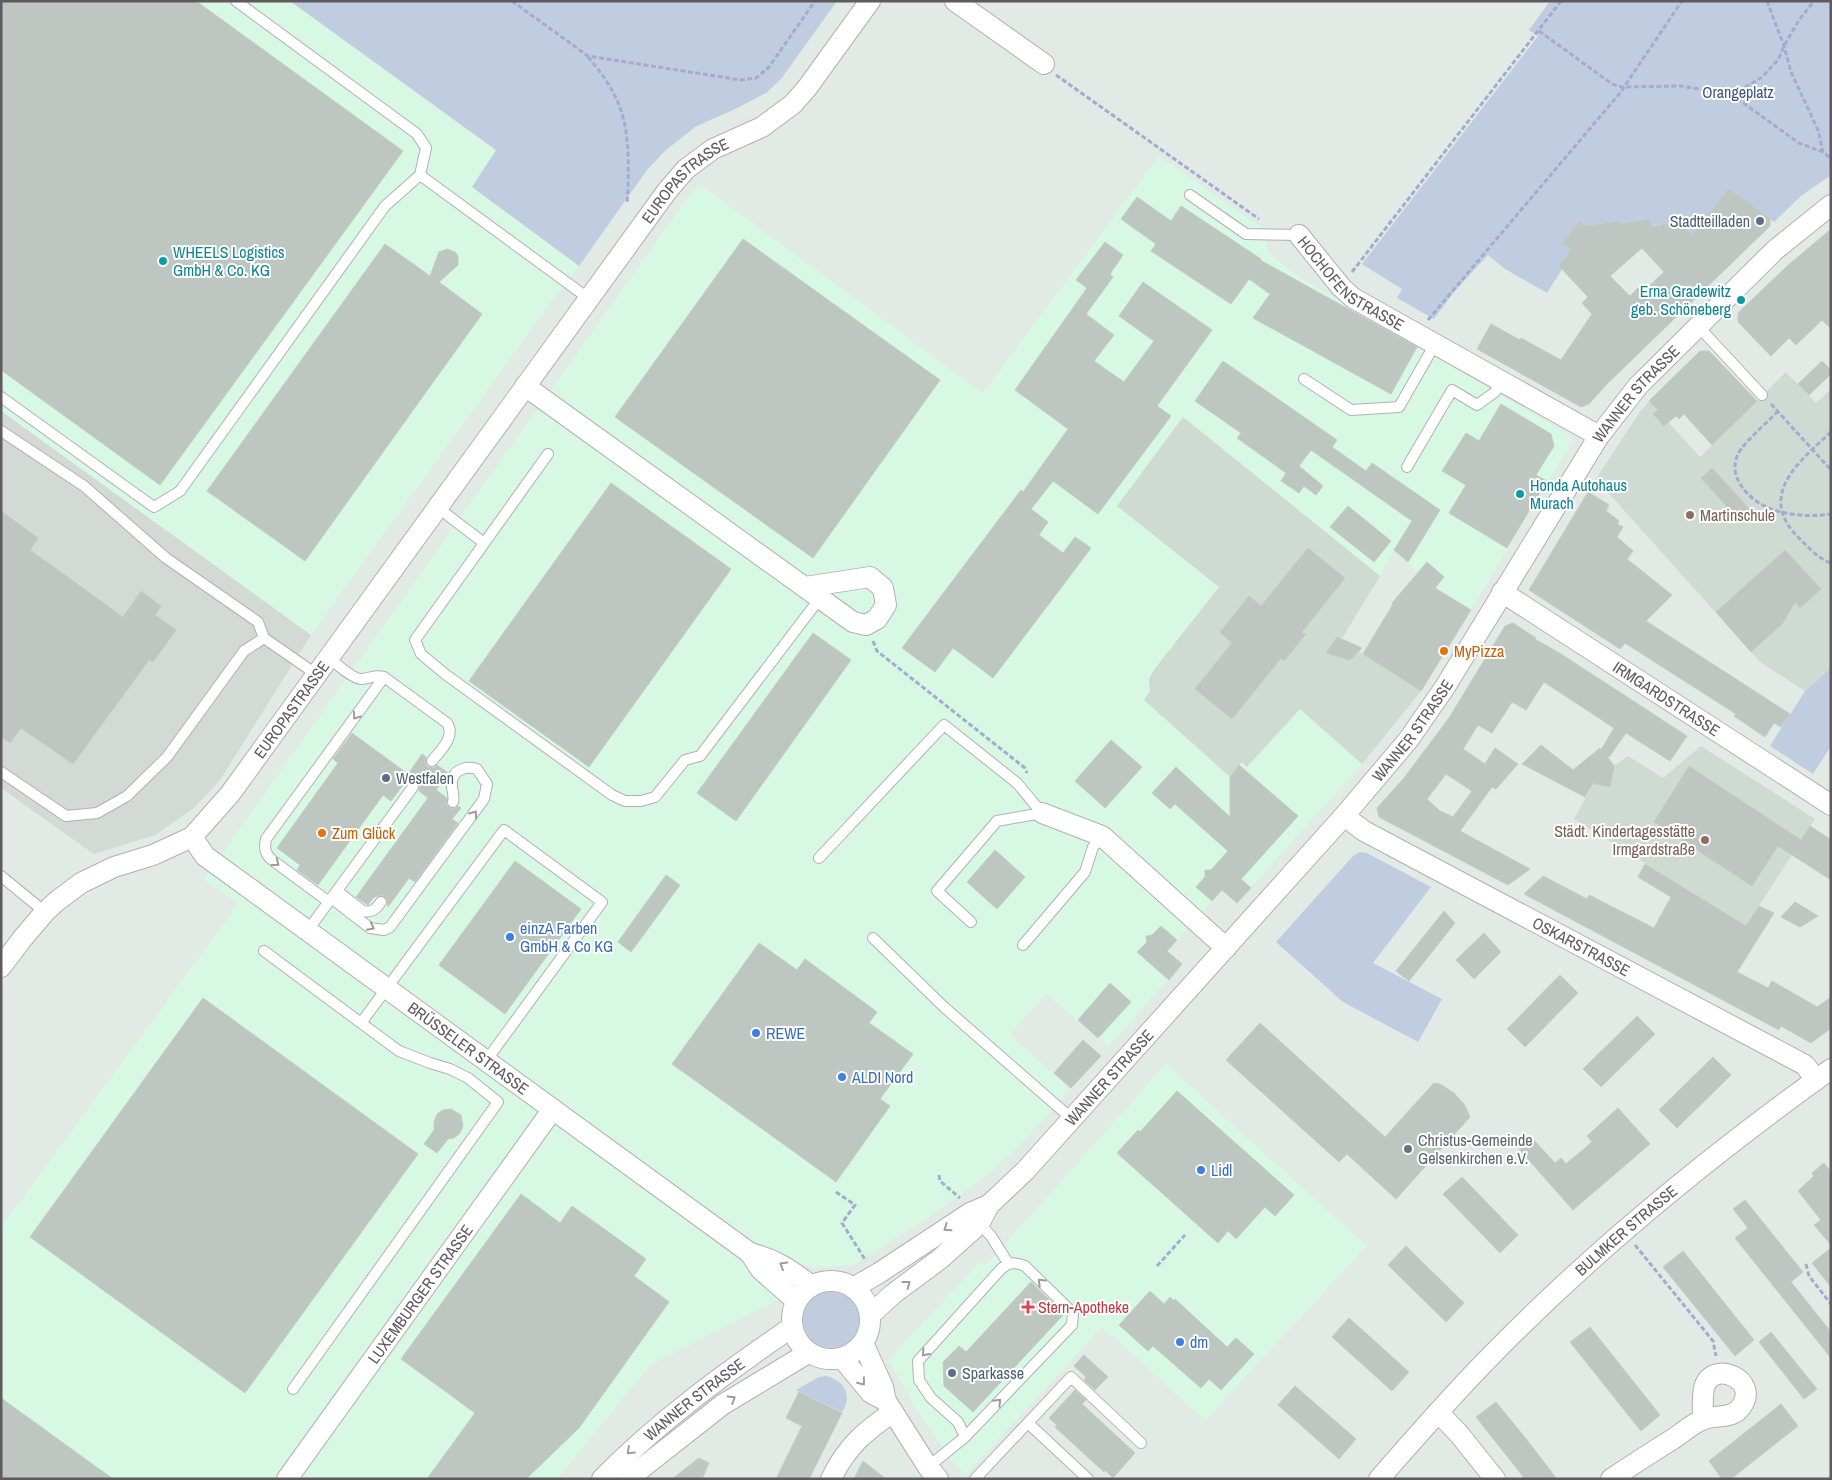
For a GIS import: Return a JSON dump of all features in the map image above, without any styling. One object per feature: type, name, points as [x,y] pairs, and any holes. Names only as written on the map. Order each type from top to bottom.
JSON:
[{"type":"street","name":"EUROPASTRASSE","points":[[1,967],[45,912],[81,883],[114,867],[153,854],[192,837],[230,794],[524,386],[667,192],[686,169],[713,149],[762,127],[793,104],[807,88],[870,1]]},
{"type":"street","points":[[955,1],[1044,64]]},
{"type":"street","name":"WANNER STRASSE","points":[[870,1316],[893,1294],[940,1259],[974,1218],[1025,1171],[1344,816],[1420,725],[1599,436],[1638,386],[1775,250],[1831,205]]},
{"type":"street","name":"HOCHOFENSTRASSE","points":[[1299,235],[1341,287],[1353,298],[1599,436]]},
{"type":"street","points":[[524,386],[812,593]]},
{"type":"street","name":"IRMGARDSTRASSE","points":[[1502,592],[1831,806]]},
{"type":"street","points":[[1042,813],[1102,836],[1226,948]]},
{"type":"street","name":"OSKARSTRASSE","points":[[1344,816],[1364,831],[1823,1074]]},
{"type":"street","name":"BRÜSSELER STRASSE","points":[[192,837],[206,856],[750,1253],[771,1258],[788,1267],[805,1292]]},
{"type":"street","name":"BULMKER STRASSE","points":[[1379,1479],[1482,1364],[1525,1321],[1624,1230],[1717,1153],[1823,1074]]},
{"type":"street","name":"LUXEMBURGER STRASSE","points":[[287,1479],[553,1109]]},
{"type":"street","name":"WANNER STRASSE","points":[[853,1288],[974,1218]]},
{"type":"street","points":[[822,1282],[844,1283],[853,1288],[861,1295],[867,1305],[870,1316],[870,1325],[863,1343],[857,1350],[842,1358],[830,1360],[808,1353],[798,1341],[792,1327],[793,1308],[805,1292],[822,1282]]},
{"type":"street","name":"WANNER STRASSE","points":[[602,1479],[632,1449],[708,1386],[792,1327]]},
{"type":"street","points":[[863,1343],[883,1387],[889,1406],[933,1473]]},
{"type":"street","name":"WANNER STRASSE","points":[[628,1479],[722,1405],[808,1353]]},
{"type":"street","points":[[842,1358],[871,1393],[889,1406]]},
{"type":"street","points":[[1611,1479],[1702,1419],[1736,1412],[1745,1400],[1745,1388],[1738,1379],[1727,1373],[1720,1374],[1708,1381],[1704,1388],[1702,1419]]},
{"type":"street","points":[[831,1479],[852,1444],[870,1428],[889,1406]]},
{"type":"street","points":[[1438,1412],[1459,1434],[1495,1479]]},
{"type":"lane","points":[[1,396],[154,507],[180,492],[385,206],[420,175],[426,148],[416,134],[236,1]]},
{"type":"lane","points":[[420,175],[588,298]]},
{"type":"lane","points":[[1190,195],[1246,234],[1299,235]]},
{"type":"lane","points":[[1698,326],[1762,395]]},
{"type":"lane","points":[[1304,379],[1351,410],[1399,407],[1435,344]]},
{"type":"lane","points":[[1407,467],[1452,390],[1477,405],[1495,392],[1501,382]]},
{"type":"lane","points":[[1,432],[84,486],[166,558],[258,622],[264,638],[316,674]]},
{"type":"lane","points":[[548,454],[415,640],[421,654],[445,674],[612,795],[625,801],[655,797],[685,760],[700,756],[812,593]]},
{"type":"lane","points":[[437,507],[484,543]]},
{"type":"lane","points":[[1,772],[66,816],[97,813],[127,796],[167,757],[244,651],[264,638]]},
{"type":"lane","points":[[328,657],[357,679],[368,678],[374,675],[384,677],[443,720],[450,728],[451,734],[432,761]]},
{"type":"lane","points":[[381,902],[368,912],[332,897],[272,860],[267,856],[265,845],[266,839],[384,677]]},
{"type":"lane","points":[[819,858],[944,725],[1017,783],[1042,813],[997,821],[936,891],[971,922]]},
{"type":"lane","points":[[332,897],[370,928],[384,930],[390,927],[484,799],[487,784],[477,768],[466,767],[454,776],[452,782],[453,802]]},
{"type":"lane","points":[[308,930],[413,787]]},
{"type":"lane","points":[[361,1023],[504,830],[602,902],[486,1061]]},
{"type":"lane","points":[[1023,945],[1085,872],[1094,847],[1102,836]]},
{"type":"lane","points":[[1,876],[45,912]]},
{"type":"lane","points":[[872,938],[944,1007],[1072,1120]]},
{"type":"lane","points":[[264,951],[400,1051],[450,1069],[468,1078],[498,1102],[293,1389]]},
{"type":"lane","points":[[974,1218],[991,1236],[1008,1263]]},
{"type":"lane","points":[[933,1473],[1072,1325],[1073,1312],[1024,1266],[1016,1263],[1008,1263],[1001,1269],[918,1361],[919,1380],[931,1398],[958,1422],[965,1437]]},
{"type":"lane","points":[[975,1479],[1071,1377],[1141,1443]]},
{"type":"lane","points":[[1028,1423],[1088,1479]]},
{"type":"path","points":[[512,1],[588,56],[605,78],[617,99],[628,155],[627,204]]},
{"type":"path","points":[[588,56],[741,80],[756,78],[769,67],[815,1]]},
{"type":"path","points":[[1341,287],[1561,1]]},
{"type":"path","points":[[1416,334],[1620,93],[1622,87],[1682,1]]},
{"type":"path","points":[[1767,1],[1794,79],[1818,130],[1823,152]]},
{"type":"path","points":[[1732,95],[1761,78],[1778,60],[1784,46],[1814,1]]},
{"type":"path","points":[[1539,31],[1612,84],[1622,87],[1681,86],[1732,95],[1799,143],[1823,152],[1831,159]]},
{"type":"path","points":[[1044,64],[1049,70],[1256,218],[1265,222]]},
{"type":"path","points":[[1762,395],[1831,470]]},
{"type":"path","points":[[1778,411],[1738,454],[1735,473],[1745,491],[1768,507],[1780,512],[1811,516],[1831,514]]},
{"type":"path","points":[[1831,432],[1788,477],[1781,494],[1780,512],[1786,524],[1796,536],[1826,561],[1831,562]]},
{"type":"path","points":[[939,1175],[940,1181],[959,1197],[974,1218]]},
{"type":"path","points":[[836,1192],[855,1206],[842,1223],[864,1259],[879,1273]]},
{"type":"path","points":[[1624,1230],[1713,1341],[1720,1374]]},
{"type":"path","points":[[1157,1266],[1185,1235]]},
{"type":"path","points":[[1806,1264],[1809,1276],[1831,1304]]},
{"type":"shaded area","points":[[1,1],[290,1],[496,151],[472,187],[579,266],[311,635],[1,411]]},
{"type":"shaded area","points":[[1159,156],[1262,228],[1270,255],[1301,278],[1569,435],[1571,443],[1471,610],[1446,595],[1394,551],[1380,576],[1183,417],[1117,506],[1220,587],[1151,675],[1230,777],[1242,762],[1247,766],[1300,709],[1362,764],[1237,903],[1222,890],[1168,950],[1182,964],[1108,1047],[1046,993],[1010,1035],[1070,1089],[1023,1142],[995,1168],[932,1215],[854,1265],[816,1268],[799,1263],[778,1300],[651,1364],[557,1479],[1,1479],[1,1227],[238,904],[204,879],[685,201],[700,184],[983,393]]},
{"type":"shaded area","name":"Martinschule","points":[[1786,372],[1816,403],[1831,389],[1831,668],[1805,691],[1760,662],[1596,479],[1639,413],[1649,401],[1700,457]]},
{"type":"shaded area","points":[[1,411],[311,635],[220,780],[195,807],[155,835],[94,854],[1,788]]},
{"type":"shaded area","points":[[1183,417],[1380,576],[1341,640],[1421,691],[1362,764],[1300,709],[1247,767],[1242,762],[1230,777],[1144,700],[1150,691],[1149,679],[1153,671],[1219,587],[1117,506]]},
{"type":"shaded area","name":"Städt. Kindertagesstätte Irmgardstraße","points":[[1701,746],[1815,819],[1746,926],[1574,819],[1597,777],[1628,756],[1663,778]]},
{"type":"shaded area","points":[[1166,1064],[1367,1246],[1205,1420],[1102,1327],[965,1476],[914,1406],[889,1360],[979,1262],[986,1265]]},
{"type":"green space","points":[[290,1],[837,1],[781,79],[766,93],[695,127],[665,151],[647,170],[579,266],[472,187],[496,150]]},
{"type":"green space","name":"Orangeplatz","points":[[1550,1],[1831,1],[1831,175],[1801,196],[1774,222],[1729,188],[1692,236],[1678,221],[1580,244],[1572,255],[1569,253],[1565,257],[1568,260],[1547,293],[1505,269],[1488,255],[1454,292],[1434,319],[1397,298],[1402,289],[1362,264],[1538,36],[1529,30]]},
{"type":"green space","points":[[1831,668],[1831,746],[1813,774],[1770,746],[1805,691]]},
{"type":"green space","points":[[1360,852],[1367,853],[1431,887],[1373,963],[1442,999],[1418,1042],[1343,1002],[1276,942],[1353,856]]},
{"type":"green space","points":[[826,1292],[836,1292],[851,1300],[857,1309],[859,1320],[857,1331],[851,1340],[836,1348],[826,1348],[815,1343],[808,1336],[803,1325],[803,1315],[808,1304],[815,1297]]},
{"type":"green space","points":[[826,1376],[838,1381],[845,1390],[847,1400],[842,1412],[796,1390],[819,1377]]},
{"type":"building","name":"WHEELS Logistics GmbH & Co. KG","points":[[1,1],[196,1],[403,151],[160,485],[1,370]]},
{"type":"building","points":[[1729,188],[1770,219],[1770,226],[1606,385],[1589,404],[1581,407],[1477,349],[1491,324],[1561,360],[1592,314],[1582,303],[1588,297],[1559,266],[1571,250],[1562,243],[1580,221],[1585,226],[1620,221],[1620,224],[1650,219],[1651,227],[1678,221],[1692,235]],"holes":[[[1642,248],[1664,272],[1643,292],[1638,288],[1630,296],[1610,276]]]},
{"type":"building","points":[[1137,197],[1171,221],[1181,206],[1260,260],[1417,347],[1391,394],[1253,318],[1270,294],[1249,279],[1231,304],[1151,251],[1156,244],[1121,219]]},
{"type":"building","points":[[1831,229],[1831,329],[1822,320],[1796,345],[1789,338],[1771,356],[1738,322],[1738,313],[1786,267]]},
{"type":"building","points":[[743,239],[940,380],[813,558],[615,417]]},
{"type":"building","points":[[1105,242],[1123,255],[1110,274],[1113,277],[1086,314],[1114,335],[1094,361],[1124,382],[1154,341],[1119,316],[1143,282],[1212,330],[1157,406],[1171,416],[1098,514],[1053,481],[1031,509],[1048,522],[1039,535],[1063,553],[1075,537],[1091,548],[993,678],[953,648],[935,672],[902,648],[1021,490],[1023,492],[1068,429],[1015,390],[1087,288],[1076,280]]},
{"type":"building","points":[[385,244],[430,276],[439,252],[447,249],[455,252],[458,256],[458,265],[439,282],[482,314],[305,561],[207,491]]},
{"type":"building","points":[[1700,351],[1709,351],[1757,401],[1712,445],[1684,414],[1679,419],[1676,416],[1664,426],[1653,414],[1658,410],[1649,401]]},
{"type":"building","points":[[1223,361],[1337,440],[1332,447],[1366,471],[1372,463],[1440,510],[1408,562],[1394,550],[1412,521],[1311,450],[1299,466],[1323,486],[1316,495],[1304,486],[1299,493],[1281,481],[1286,473],[1237,438],[1241,433],[1195,401]]},
{"type":"building","points":[[1822,361],[1831,370],[1831,374],[1809,395],[1798,384]]},
{"type":"building","points":[[1501,404],[1551,434],[1554,446],[1536,475],[1547,481],[1507,548],[1449,513],[1466,485],[1442,471],[1466,433],[1479,441]]},
{"type":"building","points":[[1712,468],[1753,513],[1742,523],[1701,478]]},
{"type":"building","points":[[611,483],[731,569],[589,767],[469,681]]},
{"type":"building","points":[[1588,492],[1609,505],[1606,511],[1619,521],[1617,524],[1623,527],[1617,537],[1633,551],[1627,559],[1672,595],[1646,621],[1790,714],[1781,727],[1774,723],[1765,737],[1734,716],[1736,714],[1625,643],[1620,649],[1529,590]]},
{"type":"building","points":[[1348,506],[1391,541],[1374,562],[1330,527]]},
{"type":"building","points":[[1,511],[38,538],[30,550],[123,617],[141,591],[161,606],[155,615],[176,630],[153,662],[149,660],[73,764],[21,728],[10,743],[1,737]]},
{"type":"building","points":[[1308,548],[1345,578],[1301,633],[1306,634],[1284,661],[1281,658],[1232,719],[1195,689],[1232,643],[1220,632],[1249,596],[1261,606]]},
{"type":"building","points":[[1785,550],[1821,589],[1800,608],[1795,602],[1783,623],[1751,652],[1716,612]]},
{"type":"building","points":[[1427,562],[1444,577],[1435,588],[1471,610],[1421,691],[1363,654],[1392,603]]},
{"type":"building","points":[[1513,623],[1687,736],[1670,761],[1626,733],[1609,757],[1606,755],[1614,766],[1610,787],[1593,783],[1585,797],[1522,764],[1541,745],[1573,770],[1600,748],[1601,750],[1614,728],[1544,682],[1526,710],[1512,702],[1492,733],[1478,725],[1463,749],[1485,764],[1495,748],[1518,764],[1496,789],[1492,787],[1460,831],[1530,869],[1508,885],[1379,817],[1377,808],[1404,778],[1449,718],[1505,626]],"holes":[[[1446,774],[1472,791],[1453,817],[1440,811],[1427,799]]]},
{"type":"building","points":[[813,633],[851,660],[736,821],[697,793]]},
{"type":"building","points":[[1337,637],[1362,648],[1350,660],[1326,653]]},
{"type":"building","points":[[352,733],[408,774],[422,754],[426,757],[425,763],[428,767],[434,768],[437,765],[448,773],[436,790],[447,798],[446,804],[449,807],[455,809],[458,806],[461,808],[452,819],[458,823],[415,882],[409,878],[388,907],[387,899],[382,895],[374,897],[368,905],[356,897],[428,798],[419,791],[417,781],[408,783],[406,781],[391,801],[383,795],[318,885],[297,870],[300,865],[277,848],[338,763],[333,759]]},
{"type":"building","points":[[1111,740],[1142,767],[1105,808],[1075,781]]},
{"type":"building","points":[[1239,765],[1298,816],[1241,879],[1251,888],[1237,903],[1222,890],[1212,901],[1196,887],[1205,877],[1205,870],[1211,870],[1228,851],[1175,804],[1170,809],[1152,793],[1176,767],[1230,817],[1230,777]]},
{"type":"building","points":[[1689,766],[1801,840],[1810,826],[1831,840],[1831,880],[1778,846],[1752,886],[1654,822]]},
{"type":"building","points":[[995,850],[1025,877],[997,909],[967,882]]},
{"type":"building","name":"einzA Farben GmbH & Co KG","points":[[515,861],[581,909],[505,1014],[439,965]]},
{"type":"building","points":[[1645,864],[1746,926],[1759,906],[1774,913],[1737,972],[1768,988],[1772,981],[1817,1007],[1831,997],[1831,1028],[1811,1043],[1781,1026],[1779,1030],[1524,894],[1543,876],[1587,899],[1589,895],[1654,928],[1671,897],[1638,877]]},
{"type":"building","points":[[666,875],[680,885],[631,952],[618,942]]},
{"type":"building","points":[[1795,902],[1818,916],[1800,927],[1781,917]]},
{"type":"building","points":[[1444,911],[1455,923],[1409,981],[1396,971]]},
{"type":"building","points":[[1161,926],[1177,940],[1167,951],[1182,964],[1169,980],[1137,952],[1147,942],[1146,936],[1152,935]]},
{"type":"building","points":[[1484,933],[1501,952],[1474,979],[1456,960]]},
{"type":"building","points":[[759,943],[797,970],[805,959],[877,1012],[869,1023],[913,1054],[880,1099],[890,1106],[836,1182],[672,1064]]},
{"type":"building","points":[[1560,975],[1578,993],[1525,1047],[1507,1029]]},
{"type":"building","points":[[1110,983],[1131,1002],[1098,1038],[1078,1020]]},
{"type":"building","points":[[203,998],[418,1154],[245,1393],[30,1237]]},
{"type":"building","points":[[1637,1016],[1655,1034],[1601,1087],[1583,1069]]},
{"type":"building","points":[[1260,1023],[1385,1137],[1434,1083],[1440,1084],[1454,1093],[1464,1104],[1470,1117],[1396,1199],[1347,1154],[1339,1162],[1226,1060]]},
{"type":"building","points":[[1083,1040],[1101,1056],[1071,1088],[1054,1073]]},
{"type":"building","points":[[1713,1057],[1731,1075],[1677,1128],[1659,1110]]},
{"type":"building","name":"Lidl","points":[[1177,1091],[1294,1195],[1275,1216],[1265,1207],[1236,1239],[1228,1231],[1218,1243],[1117,1153],[1138,1130],[1140,1132]]},
{"type":"building","points":[[1618,1108],[1650,1144],[1573,1210],[1519,1149],[1532,1138],[1555,1163],[1561,1158],[1566,1164],[1592,1142],[1587,1136]]},
{"type":"building","points":[[451,1109],[461,1115],[463,1126],[460,1133],[454,1138],[448,1139],[437,1153],[424,1144],[434,1130],[437,1114],[443,1110]]},
{"type":"building","points":[[1824,1163],[1831,1172],[1831,1245],[1814,1225],[1821,1220],[1798,1191],[1814,1176],[1812,1173]]},
{"type":"building","points":[[1462,1177],[1518,1235],[1500,1253],[1443,1194]]},
{"type":"building","points":[[521,1194],[560,1223],[572,1206],[646,1259],[634,1276],[669,1302],[579,1428],[526,1479],[427,1479],[475,1413],[401,1359]]},
{"type":"building","points":[[1745,1200],[1803,1272],[1791,1282],[1831,1332],[1831,1358],[1735,1238],[1748,1228],[1733,1209]]},
{"type":"building","points":[[1406,1246],[1464,1303],[1446,1322],[1388,1265]]},
{"type":"building","points":[[1831,1248],[1831,1287],[1812,1263]]},
{"type":"building","points":[[1683,1251],[1754,1340],[1735,1356],[1663,1267]]},
{"type":"building","points":[[1031,1282],[1064,1314],[973,1412],[944,1386],[943,1362],[959,1346],[966,1352]]},
{"type":"building","name":"dm","points":[[1150,1291],[1164,1304],[1170,1297],[1174,1301],[1175,1299],[1227,1347],[1236,1338],[1254,1354],[1221,1390],[1209,1379],[1201,1388],[1153,1346],[1148,1351],[1119,1325]]},
{"type":"building","points":[[1349,1318],[1409,1372],[1392,1391],[1332,1337]]},
{"type":"building","points":[[1590,1327],[1660,1415],[1641,1431],[1570,1342]]},
{"type":"building","points":[[1771,1332],[1817,1389],[1804,1399],[1759,1342]]},
{"type":"building","points":[[1084,1355],[1108,1377],[1095,1390],[1084,1380],[1086,1377],[1074,1366]]},
{"type":"building","points":[[1295,1386],[1356,1439],[1339,1459],[1278,1405]]},
{"type":"building","points":[[1075,1390],[1086,1400],[1082,1404],[1135,1453],[1113,1478],[1055,1427],[1057,1425],[1049,1418]]},
{"type":"building","points":[[799,1392],[842,1413],[809,1479],[776,1479],[802,1426],[786,1418]]},
{"type":"building","points":[[1,1398],[113,1479],[1,1479]]},
{"type":"building","points":[[1496,1402],[1557,1479],[1525,1479],[1476,1417]]},
{"type":"building","points":[[1781,1404],[1798,1426],[1731,1479],[1722,1479],[1709,1461]]},
{"type":"building","points":[[699,1458],[709,1463],[702,1479],[672,1479]]},
{"type":"building","points":[[863,1461],[886,1479],[854,1479]]},
{"type":"place","name":"Stadtteilladen","points":[[1760,221]]},
{"type":"place","name":"WHEELS Logistics GmbH & Co. KG","points":[[163,261]]},
{"type":"place","name":"Erna Gradewitz geb. Schöneberg","points":[[1741,300]]},
{"type":"place","name":"Honda Autohaus Murach","points":[[1520,494]]},
{"type":"place","name":"Martinschule","points":[[1690,515]]},
{"type":"place","name":"MyPizza","points":[[1444,651]]},
{"type":"place","name":"Westfalen","points":[[386,778]]},
{"type":"place","name":"Zum Glück","points":[[322,833]]},
{"type":"place","name":"Städt. Kindertagesstätte Irmgardstraße","points":[[1705,840]]},
{"type":"place","name":"einzA Farben GmbH & Co KG","points":[[510,937]]},
{"type":"place","name":"REWE","points":[[756,1033]]},
{"type":"place","name":"ALDI Nord","points":[[842,1077]]},
{"type":"place","name":"Christus-Gemeinde Gelsenkirchen e.V.","points":[[1408,1149]]},
{"type":"place","name":"Lidl","points":[[1201,1170]]},
{"type":"place","name":"Stern-Apotheke","points":[[1028,1307]]},
{"type":"place","name":"dm","points":[[1180,1342]]},
{"type":"place","name":"Sparkasse","points":[[952,1373]]}]
